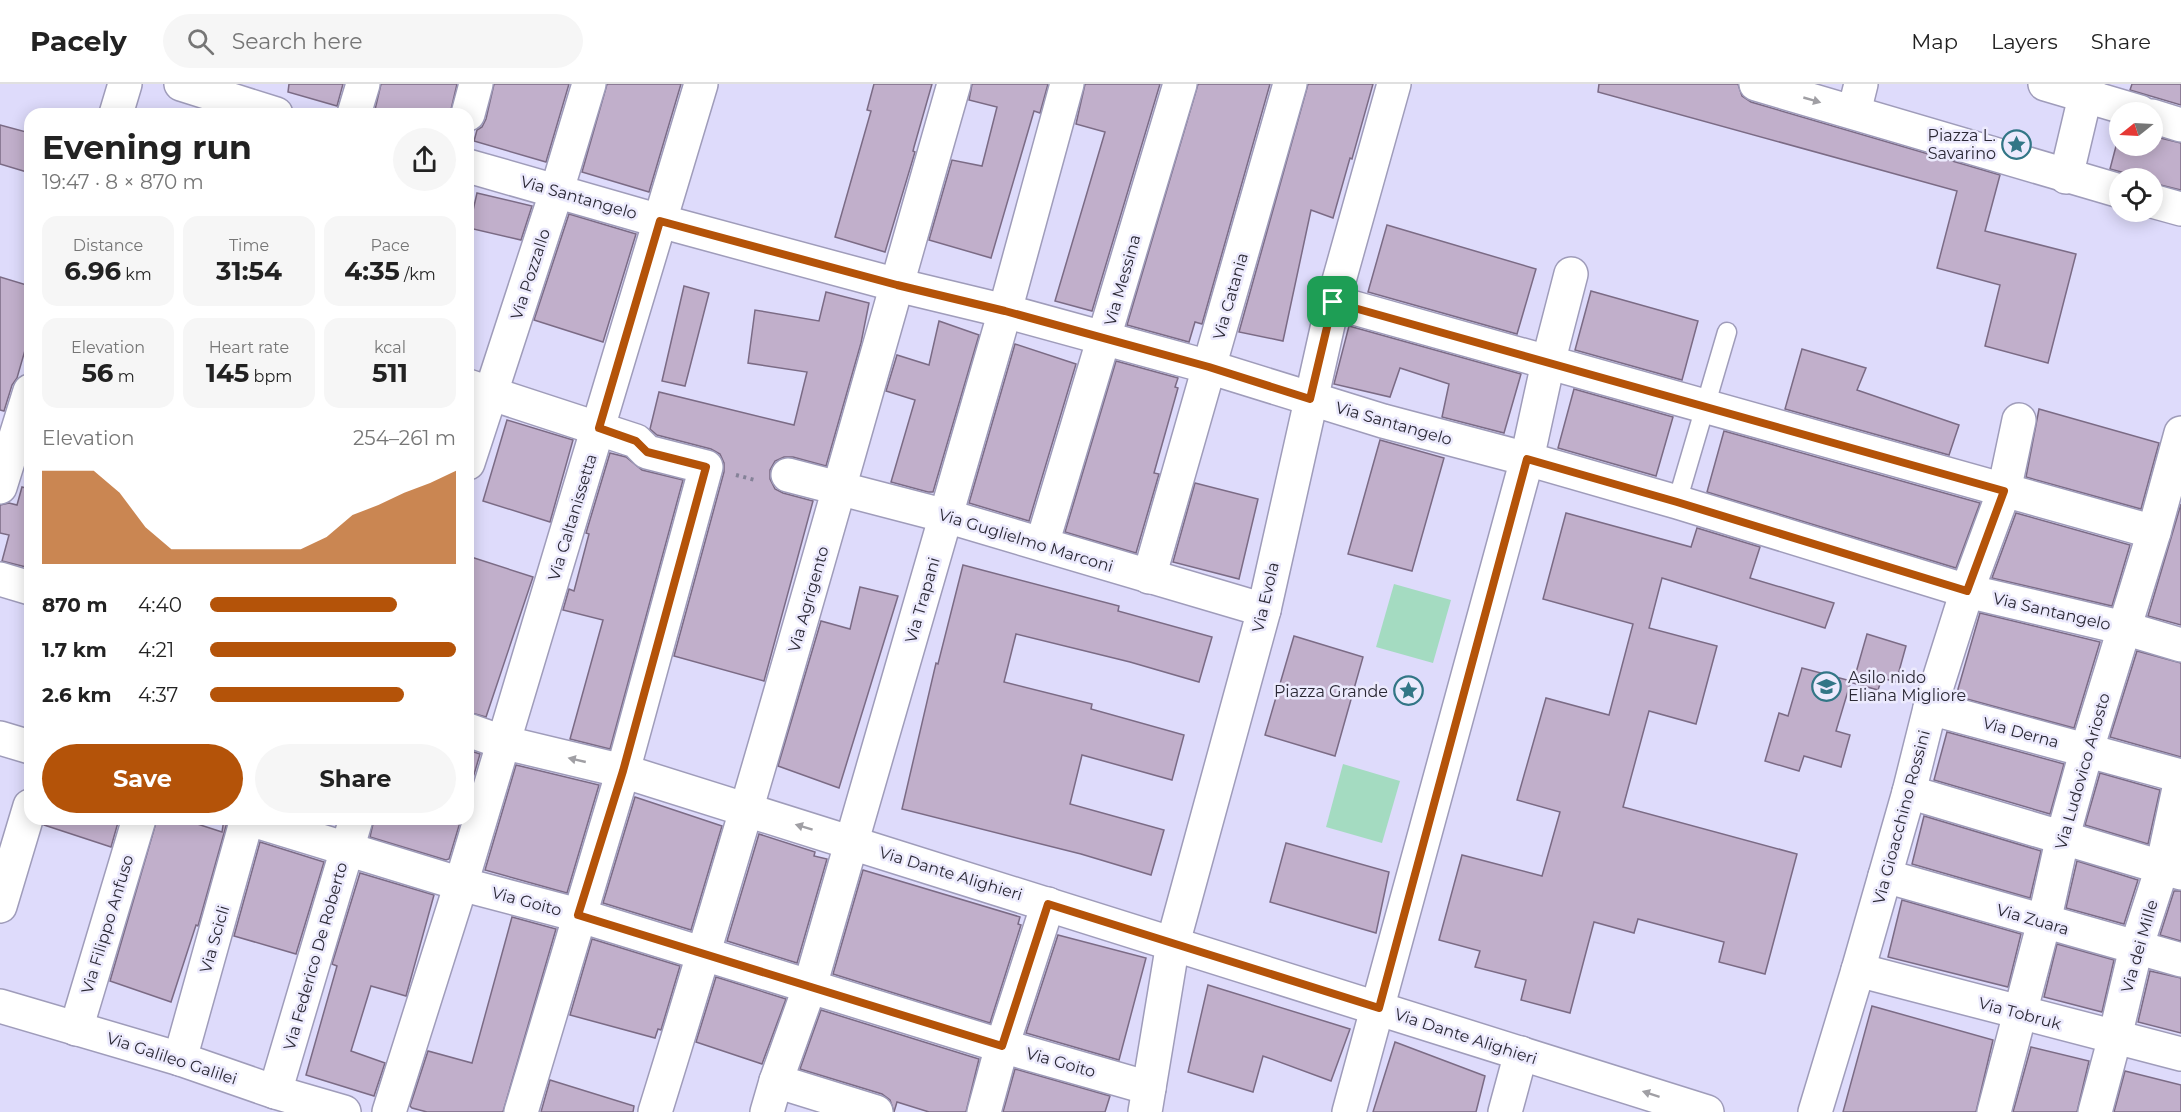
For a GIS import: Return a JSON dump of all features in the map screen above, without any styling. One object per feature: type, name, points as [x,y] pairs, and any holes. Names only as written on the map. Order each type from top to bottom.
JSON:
[{"type":"street","points":[[118,108],[126,84]]},
{"type":"street","points":[[181,84],[260,108]]},
{"type":"street","points":[[356,108],[363,84]]},
{"type":"street","points":[[470,108],[476,84]]},
{"type":"street","name":"Via Pozzallo","points":[[474,423],[479,389],[557,190],[589,84]]},
{"type":"street","name":"Via Caltanissetta","points":[[388,1112],[461,884],[702,84]]},
{"type":"street","name":"Via Agrigento","points":[[655,1112],[704,954],[841,487],[954,84]]},
{"type":"street","name":"Via Trapani","points":[[767,1112],[810,987],[1005,311],[1067,84]]},
{"type":"street","name":"Via Messina","points":[[1042,544],[1180,84]]},
{"type":"street","name":"Via Catania","points":[[1149,577],[1290,84]]},
{"type":"street","name":"Via Evola","points":[[1147,1100],[1173,943],[1264,610],[1333,302],[1394,84]]},
{"type":"street","points":[[1756,84],[1857,98],[2066,177],[2109,188]]},
{"type":"street","points":[[2045,84],[2087,90],[2116,102]]},
{"type":"street","points":[[2066,177],[2087,90]]},
{"type":"street","points":[[2163,119],[2181,125]]},
{"type":"street","name":"Via Santangelo","points":[[474,168],[660,221],[1209,367],[1383,421],[1677,502],[1967,591],[2124,628],[2181,645]]},
{"type":"street","points":[[2163,204],[2181,209]]},
{"type":"street","points":[[1349,1112],[1527,459],[1571,274]]},
{"type":"street","points":[[1333,302],[2154,532]]},
{"type":"street","points":[[479,389],[636,441],[647,452],[706,467],[623,771],[578,915],[521,1112]]},
{"type":"street","points":[[0,487],[24,410]]},
{"type":"street","name":"Via Gioacchino Rossini","points":[[1815,1112],[1909,792],[1930,708],[1967,591],[2004,491],[2019,420]]},
{"type":"street","name":"Via Ludovico Ariosto","points":[[1994,1112],[2044,922],[2063,836],[2087,749],[2154,532],[2181,433]]},
{"type":"street","name":"Via Guglielmo Marconi","points":[[788,474],[946,516],[1264,610]]},
{"type":"street","points":[[0,579],[24,586]]},
{"type":"street","name":"Via Derna","points":[[1930,708],[2087,749],[2181,778]]},
{"type":"street","name":"Via Dante Alighieri","points":[[474,732],[502,742],[623,771],[1707,1112]]},
{"type":"street","points":[[0,738],[24,745]]},
{"type":"street","name":"Via dei Mille","points":[[2095,1112],[2136,948],[2172,870],[2181,778]]},
{"type":"street","points":[[1909,792],[2172,870]]},
{"type":"street","points":[[0,906],[24,825]]},
{"type":"street","name":"Via Filippo Anfuso","points":[[75,1029],[138,825]]},
{"type":"street","name":"Via Scicli","points":[[180,1059],[246,825]]},
{"type":"street","name":"Via Goito","points":[[289,825],[351,834],[461,884],[578,915],[1002,1046],[1147,1100]]},
{"type":"street","name":"Via Federico De Roberto","points":[[275,1092],[351,834]]},
{"type":"street","name":"Via Zuara","points":[[1885,876],[2181,960]]},
{"type":"street","points":[[984,1112],[1002,1046],[1048,904]]},
{"type":"street","name":"Via Tobruk","points":[[1858,970],[2181,1054]]},
{"type":"street","name":"Via Galileo Galilei","points":[[0,1006],[180,1059],[275,1092],[344,1112]]},
{"type":"street","points":[[1504,1112],[1521,1053]]},
{"type":"street","points":[[776,1081],[876,1112]]},
{"type":"lane","points":[[1677,502],[1727,332]]},
{"type":"path","points":[[706,467],[774,484],[788,474]]},
{"type":"green space","points":[[1394,584],[1451,600],[1433,663],[1376,647]]},
{"type":"green space","points":[[1343,764],[1400,781],[1382,843],[1326,827]]},
{"type":"building","points":[[289,84],[343,84],[337,106],[288,92]]},
{"type":"building","points":[[381,84],[457,84],[451,108],[375,108]]},
{"type":"building","points":[[494,84],[569,84],[546,162],[474,141],[477,130],[482,127],[486,119]]},
{"type":"building","points":[[607,84],[681,84],[649,192],[582,172]]},
{"type":"building","points":[[874,84],[932,84],[913,151],[915,152],[885,252],[835,237],[871,111],[867,110]]},
{"type":"building","points":[[972,84],[1048,84],[1040,113],[1034,111],[991,258],[929,240],[952,160],[982,166],[997,107],[969,100]]},
{"type":"building","points":[[1085,84],[1160,84],[1092,311],[1055,301],[1105,132],[1076,124]]},
{"type":"building","points":[[1198,84],[1270,84],[1202,324],[1195,322],[1189,342],[1127,325]]},
{"type":"building","points":[[1308,84],[1373,84],[1333,218],[1311,210],[1283,341],[1239,332]]},
{"type":"building","points":[[1599,84],[1738,84],[1742,96],[1751,102],[2000,175],[1985,231],[2076,254],[2048,363],[1985,346],[2000,285],[1937,268],[1957,191],[1598,92]]},
{"type":"building","points":[[2132,84],[2181,84],[2181,105],[2130,90]]},
{"type":"building","points":[[0,125],[24,131],[24,171],[0,164]]},
{"type":"building","points":[[2163,139],[2181,143],[2181,190],[2163,186],[2163,168],[2110,168],[2113,156],[2163,156]]},
{"type":"building","points":[[477,193],[532,206],[521,240],[474,229],[474,206]]},
{"type":"building","points":[[569,214],[636,234],[603,342],[534,320]]},
{"type":"building","points":[[1387,225],[1536,269],[1517,334],[1368,292]]},
{"type":"building","points":[[0,277],[24,284],[24,354],[4,411],[0,410]]},
{"type":"building","points":[[684,286],[709,293],[685,386],[662,381]]},
{"type":"building","points":[[1591,291],[1698,321],[1682,380],[1575,350]]},
{"type":"building","points":[[826,292],[869,303],[861,343],[826,466],[793,457],[784,457],[775,461],[770,470],[770,479],[775,489],[813,501],[764,681],[674,656],[724,472],[724,463],[720,454],[711,449],[657,435],[650,429],[659,392],[794,425],[807,372],[748,363],[755,310],[819,321]]},
{"type":"building","points":[[939,321],[979,335],[933,492],[928,492],[891,482],[915,400],[886,391],[897,355],[929,365]]},
{"type":"building","points":[[1349,326],[1521,374],[1504,433],[1442,417],[1449,384],[1400,368],[1390,397],[1334,384]]},
{"type":"building","points":[[1015,344],[1076,364],[1029,521],[969,503]]},
{"type":"building","points":[[1802,349],[1866,368],[1857,390],[1959,425],[1949,455],[1785,409]]},
{"type":"building","points":[[1116,361],[1178,378],[1175,387],[1178,388],[1154,473],[1159,474],[1136,553],[1065,532]]},
{"type":"building","points":[[1574,389],[1673,417],[1656,476],[1558,448]]},
{"type":"building","points":[[2039,409],[2159,443],[2141,509],[2026,477]]},
{"type":"building","points":[[507,420],[573,440],[550,522],[483,501]]},
{"type":"building","points":[[1724,431],[1980,503],[1956,568],[1707,492]]},
{"type":"building","points":[[1380,440],[1444,458],[1412,571],[1348,554]]},
{"type":"building","points":[[610,453],[626,457],[642,470],[683,480],[610,749],[570,739],[603,620],[563,610],[569,589],[574,591],[589,534],[586,533]]},
{"type":"building","points":[[1195,483],[1258,499],[1239,579],[1173,562]]},
{"type":"building","points":[[22,487],[24,488],[24,566],[2,561],[9,535],[0,533],[0,505],[9,503],[17,505]]},
{"type":"building","points":[[2181,504],[2181,625],[2148,616]]},
{"type":"building","points":[[1566,513],[1691,547],[1697,528],[1760,547],[1750,578],[1834,603],[1825,628],[1662,578],[1649,628],[1717,646],[1696,724],[1649,711],[1623,807],[1797,854],[1765,974],[1719,962],[1724,942],[1638,919],[1634,933],[1594,922],[1570,1013],[1521,1000],[1526,980],[1475,967],[1480,951],[1439,940],[1462,855],[1542,876],[1560,812],[1517,800],[1546,698],[1609,715],[1633,624],[1543,599]]},
{"type":"building","points":[[2016,513],[2130,545],[2112,606],[1992,578]]},
{"type":"building","points":[[474,558],[533,577],[486,717],[474,714]]},
{"type":"building","points":[[963,565],[1119,606],[1118,611],[1212,637],[1199,682],[1130,662],[1016,634],[1004,682],[1092,704],[1091,709],[1184,735],[1172,780],[1082,755],[1070,804],[1164,830],[1151,875],[1081,854],[902,809],[936,663],[938,664]]},
{"type":"building","points":[[860,587],[898,596],[839,788],[778,766],[821,621],[850,629]]},
{"type":"building","points":[[1980,613],[2100,642],[2074,728],[1956,696]]},
{"type":"building","points":[[1867,634],[1906,646],[1896,682],[1882,678],[1878,690],[1853,683]]},
{"type":"building","points":[[1294,636],[1363,657],[1335,756],[1265,735]]},
{"type":"building","points":[[2137,651],[2181,663],[2181,757],[2110,737]]},
{"type":"building","points":[[1802,668],[1851,681],[1836,731],[1850,735],[1841,767],[1804,756],[1799,771],[1765,761],[1779,713],[1788,716]]},
{"type":"building","points":[[1947,732],[2064,764],[2050,814],[1934,780]]},
{"type":"building","points":[[474,752],[480,754],[474,774]]},
{"type":"building","points":[[516,765],[599,785],[567,893],[485,870]]},
{"type":"building","points":[[2100,773],[2160,790],[2148,844],[2085,825]]},
{"type":"building","points":[[635,797],[722,826],[691,930],[603,903]]},
{"type":"building","points":[[1924,816],[2041,851],[2030,898],[1912,864]]},
{"type":"building","points":[[44,825],[117,825],[111,847]]},
{"type":"building","points":[[155,825],[200,825],[222,832],[223,825],[226,825],[198,926],[196,925],[171,1002],[110,981]]},
{"type":"building","points":[[373,825],[459,825],[449,859],[446,860],[370,837]]},
{"type":"building","points":[[759,834],[815,852],[814,856],[827,859],[797,963],[727,941]]},
{"type":"building","points":[[260,842],[324,862],[296,954],[234,936]]},
{"type":"building","points":[[1286,843],[1389,872],[1376,933],[1270,902]]},
{"type":"building","points":[[2077,861],[2138,880],[2124,924],[2066,908]]},
{"type":"building","points":[[863,870],[1020,917],[1018,924],[1021,925],[990,1023],[833,974]]},
{"type":"building","points":[[360,873],[434,895],[406,996],[371,986],[351,1051],[385,1063],[374,1096],[306,1075],[337,966],[332,964]]},
{"type":"building","points":[[2174,891],[2181,891],[2181,941],[2160,935]]},
{"type":"building","points":[[1902,900],[2021,934],[2008,987],[1888,957]]},
{"type":"building","points":[[512,917],[556,929],[503,1112],[427,1112],[412,1108],[410,1106],[428,1051],[472,1063]]},
{"type":"building","points":[[1058,935],[1146,958],[1119,1060],[1026,1033]]},
{"type":"building","points":[[592,939],[680,966],[661,1030],[658,1029],[655,1038],[570,1015]]},
{"type":"building","points":[[2057,944],[2114,960],[2102,1012],[2044,997]]},
{"type":"building","points":[[2150,971],[2181,978],[2181,1033],[2138,1022]]},
{"type":"building","points":[[716,977],[786,999],[762,1064],[696,1042]]},
{"type":"building","points":[[1208,985],[1350,1029],[1331,1081],[1263,1056],[1253,1092],[1188,1072]]},
{"type":"building","points":[[1872,1006],[1993,1040],[1976,1112],[1843,1112]]},
{"type":"building","points":[[821,1010],[979,1059],[966,1112],[929,1112],[897,1102],[894,1112],[890,1100],[882,1094],[800,1069]]},
{"type":"building","points":[[1395,1042],[1485,1076],[1476,1112],[1373,1112]]},
{"type":"building","points":[[2031,1047],[2089,1061],[2077,1112],[2013,1112]]},
{"type":"building","points":[[1015,1069],[1110,1096],[1105,1112],[1003,1112]]},
{"type":"building","points":[[2125,1071],[2181,1085],[2181,1112],[2114,1112]]},
{"type":"building","points":[[550,1080],[634,1106],[633,1112],[541,1112]]},
{"type":"place","name":"Piazza L. Savarino","points":[[2017,144]]},
{"type":"place","name":"Asilo nido Eliana Migliore","points":[[1827,686]]},
{"type":"place","name":"Piazza Grande","points":[[1409,691]]},
{"type":"route","points":[[660,221],[897,285],[1005,311],[1209,367],[1310,399],[1333,302],[2004,491],[1967,591],[1677,502],[1527,459],[1379,1008],[1048,904],[1002,1046],[578,915],[623,771],[706,467],[647,452],[636,441],[599,428],[660,221]]}]
